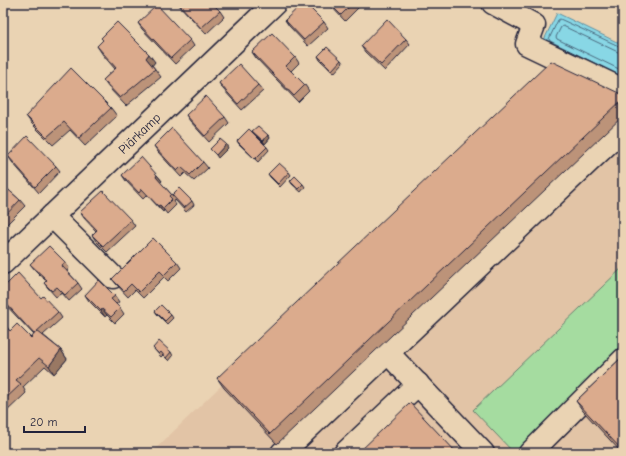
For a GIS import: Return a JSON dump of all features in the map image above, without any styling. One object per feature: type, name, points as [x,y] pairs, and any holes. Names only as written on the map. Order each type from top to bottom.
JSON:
[{"type":"street","name":"Piärkamp","points":[[3,263],[275,3]]},
{"type":"street","points":[[493,3],[534,25],[526,44],[623,90]]},
{"type":"street","points":[[282,453],[623,129]]},
{"type":"street","points":[[52,216],[113,276]]},
{"type":"street","points":[[388,353],[484,453]]},
{"type":"street","points":[[530,453],[623,360]]},
{"type":"street","points":[[345,453],[418,384]]},
{"type":"shaded area","points":[[555,65],[623,97],[623,453],[151,453]]},
{"type":"green space","points":[[623,267],[623,343],[514,453],[473,410]]},
{"type":"water","points":[[557,13],[623,45],[623,81],[543,42]]},
{"type":"building","points":[[178,3],[212,3],[220,11],[201,28]]},
{"type":"building","points":[[303,3],[305,3],[324,22],[304,40],[285,20]]},
{"type":"building","points":[[329,3],[353,3],[341,15]]},
{"type":"building","points":[[157,5],[190,40],[171,58],[138,23]]},
{"type":"building","points":[[387,19],[406,39],[381,65],[361,46]]},
{"type":"building","points":[[117,22],[149,54],[146,58],[155,69],[120,98],[103,80],[116,68],[97,46],[103,40],[101,38]]},
{"type":"building","points":[[272,33],[295,57],[286,66],[305,85],[294,96],[252,52]]},
{"type":"building","points":[[327,47],[341,60],[332,70],[318,56]]},
{"type":"building","points":[[551,61],[623,95],[623,99],[270,434],[217,378]]},
{"type":"building","points":[[239,64],[258,85],[238,104],[219,83]]},
{"type":"building","points":[[71,68],[111,108],[79,138],[64,122],[47,137],[26,116]]},
{"type":"building","points":[[206,96],[225,117],[205,136],[186,115]]},
{"type":"building","points":[[258,126],[268,135],[263,141],[252,131]]},
{"type":"building","points":[[172,128],[203,162],[190,175],[181,167],[177,171],[154,146]]},
{"type":"building","points":[[249,129],[267,147],[255,159],[237,141]]},
{"type":"building","points":[[27,136],[56,166],[35,187],[8,156]]},
{"type":"building","points":[[220,139],[226,144],[216,155],[210,149]]},
{"type":"building","points":[[141,157],[171,194],[169,196],[172,199],[163,208],[160,205],[158,206],[142,189],[139,193],[122,175]]},
{"type":"building","points":[[279,163],[289,172],[278,184],[268,174]]},
{"type":"building","points":[[295,176],[303,184],[298,189],[290,181]]},
{"type":"building","points":[[3,185],[20,200],[3,218]]},
{"type":"building","points":[[179,188],[192,201],[184,208],[172,195]]},
{"type":"building","points":[[103,191],[131,220],[103,246],[92,235],[97,230],[80,212]]},
{"type":"building","points":[[153,238],[177,262],[164,275],[160,271],[139,292],[131,284],[124,291],[112,279]]},
{"type":"building","points":[[49,246],[65,262],[62,266],[78,283],[65,295],[57,287],[52,291],[44,283],[47,280],[30,264]]},
{"type":"building","points":[[18,273],[41,298],[43,296],[58,312],[34,334],[3,300],[3,288]]},
{"type":"building","points":[[99,280],[115,296],[111,299],[120,308],[111,317],[102,309],[101,311],[85,295]]},
{"type":"building","points":[[161,305],[171,315],[165,321],[155,311]]},
{"type":"building","points":[[3,323],[10,331],[17,324],[31,338],[37,331],[61,350],[49,366],[39,358],[16,380],[21,384],[3,401]]},
{"type":"building","points":[[159,341],[171,352],[166,358],[161,352],[159,354],[153,348]]},
{"type":"building","points":[[623,356],[623,451],[576,401]]},
{"type":"building","points":[[410,403],[457,453],[358,453]]}]
